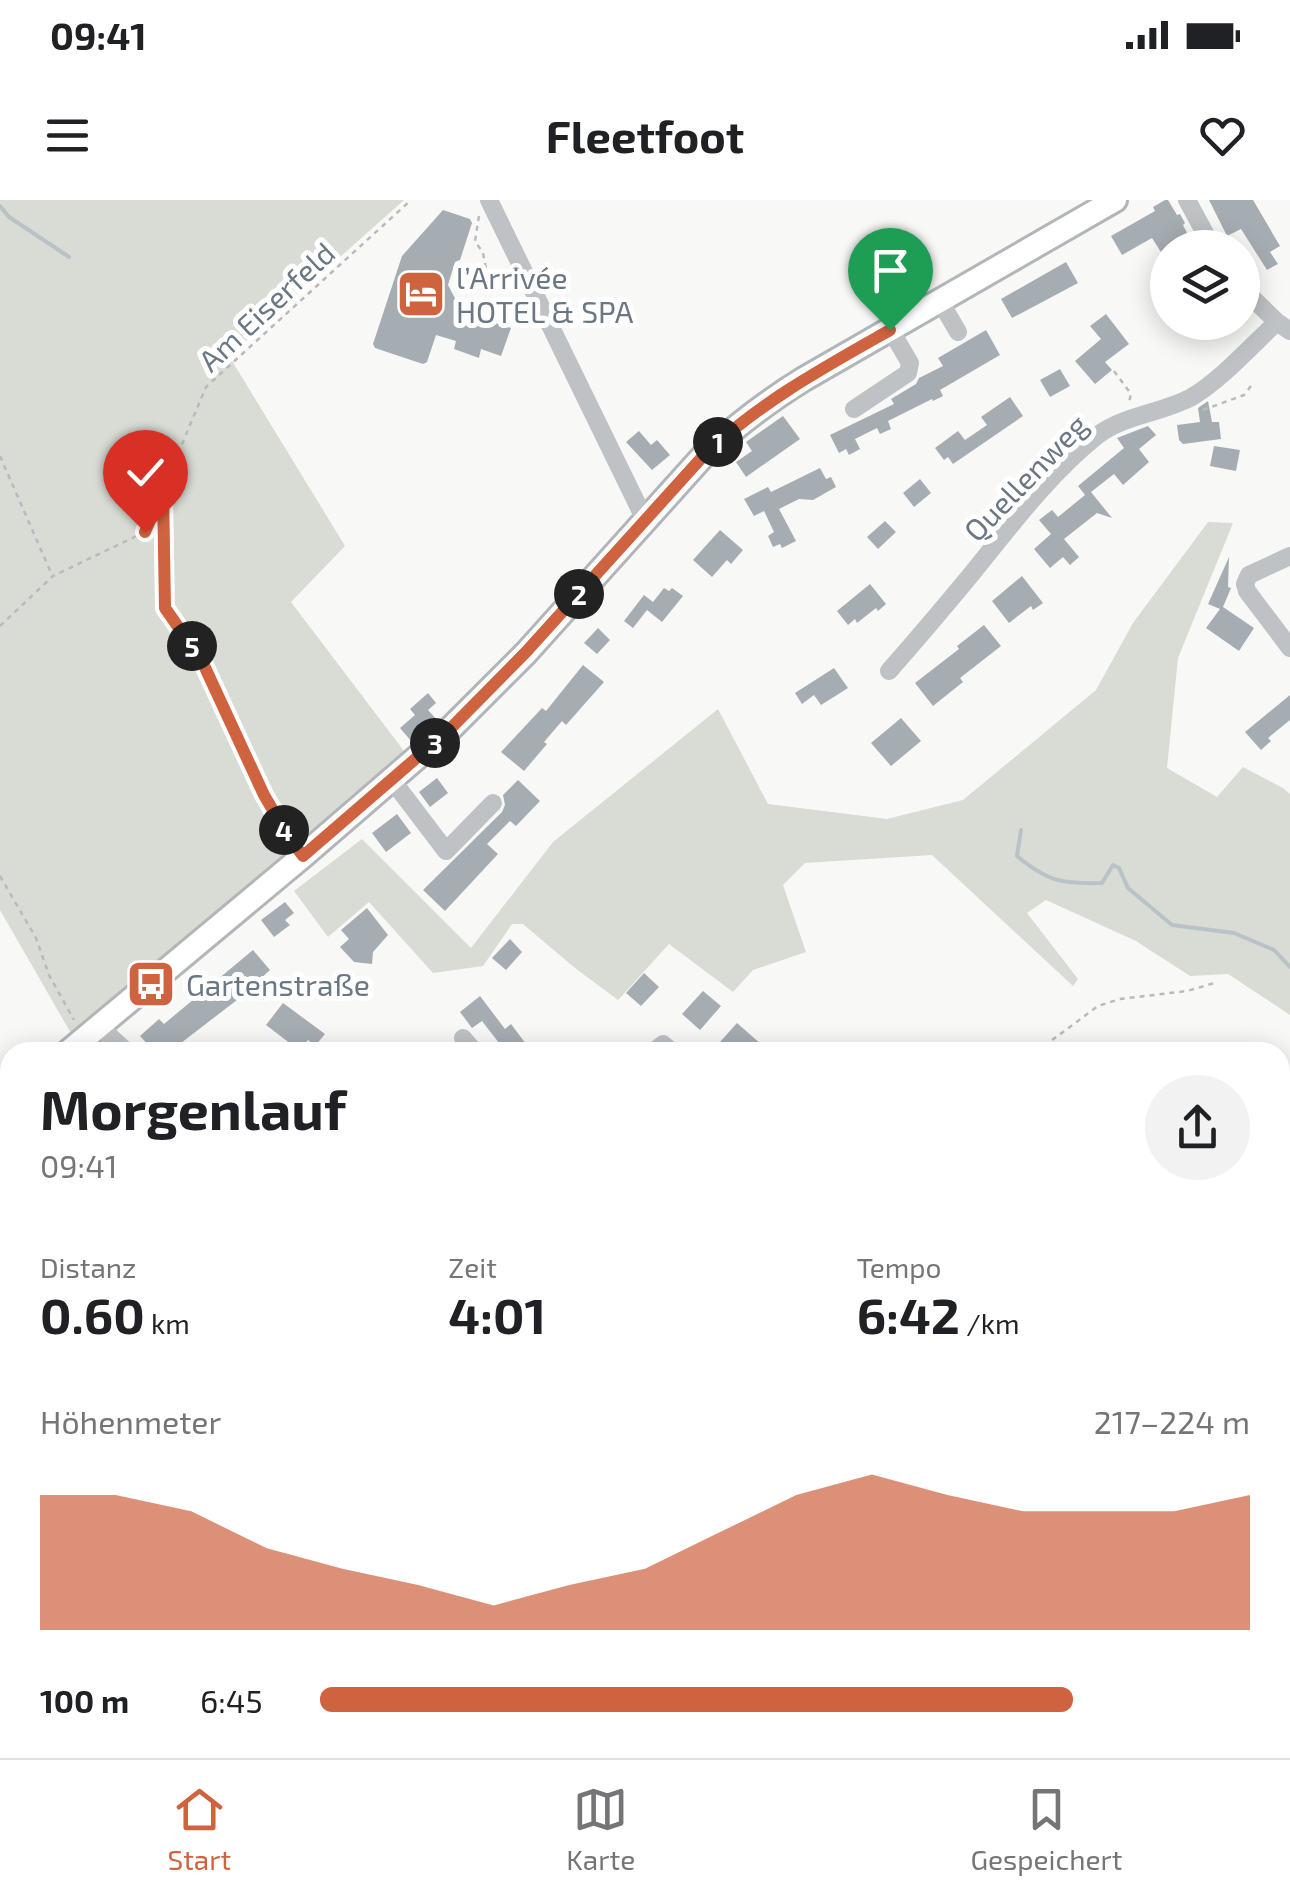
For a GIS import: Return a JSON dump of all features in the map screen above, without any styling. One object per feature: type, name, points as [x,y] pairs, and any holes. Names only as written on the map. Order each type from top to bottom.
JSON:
[{"type":"main road","points":[[84,1039],[450,729],[526,652],[705,454],[751,414],[1115,200]]},
{"type":"street","points":[[1188,200],[1204,230]]},
{"type":"street","points":[[484,203],[645,520]]},
{"type":"street","points":[[940,301],[958,332]]},
{"type":"street","points":[[1260,305],[1284,327]]},
{"type":"street","name":"Quellenweg","points":[[889,671],[1022,510],[1070,461],[1110,427],[1191,397],[1284,327]]},
{"type":"street","points":[[854,409],[908,373],[910,364],[890,330]]},
{"type":"street","points":[[1290,556],[1249,575],[1245,584],[1290,648]]},
{"type":"street","points":[[392,780],[446,851],[493,802]]},
{"type":"path","name":"Am Eiserfeld","points":[[0,626],[52,576],[145,532],[206,387],[411,200]]},
{"type":"path","points":[[484,203],[474,241],[484,253],[486,269]]},
{"type":"path","points":[[1114,371],[1131,394],[1126,405]]},
{"type":"path","points":[[1196,411],[1244,395],[1251,386]]},
{"type":"path","points":[[0,456],[52,576]]},
{"type":"path","points":[[163,490],[165,608],[202,661],[264,795],[303,856]]},
{"type":"path","points":[[0,876],[36,938],[48,975],[84,1039]]},
{"type":"path","points":[[1049,1042],[1098,1006],[1218,982]]},
{"type":"shaded area","points":[[0,200],[404,200],[229,356],[345,546],[291,602],[407,755],[72,1035],[0,910]]},
{"type":"shaded area","points":[[1208,522],[1233,523],[1178,658],[1167,768],[1217,797],[1243,767],[1290,794],[1290,1015],[1228,974],[1190,976],[1136,941],[1046,900],[1027,913],[1078,979],[1073,986],[932,855],[805,863],[783,885],[806,952],[753,970],[733,992],[669,944],[618,1000],[523,924],[512,924],[483,966],[433,973],[369,902],[328,937],[294,891],[362,839],[471,948],[553,842],[718,709],[768,804],[887,819],[963,800],[1096,690],[1133,623]]},
{"type":"building","points":[[1168,200],[1180,214],[1186,230],[1150,230],[1150,239],[1122,255],[1111,236],[1155,211],[1153,207]]},
{"type":"building","points":[[1209,200],[1253,200],[1280,246],[1270,252],[1278,264],[1267,270],[1260,259],[1260,230],[1224,230]]},
{"type":"building","name":"l’Arrivée HOTEL & SPA","points":[[443,210],[472,223],[448,285],[458,304],[456,310],[511,328],[501,356],[481,349],[479,358],[454,349],[456,341],[436,335],[423,364],[373,344],[402,256]]},
{"type":"building","points":[[1066,262],[1078,283],[1012,318],[1001,299]]},
{"type":"building","points":[[1106,314],[1129,344],[1105,362],[1112,370],[1095,384],[1075,361],[1101,339],[1090,326]]},
{"type":"building","points":[[986,330],[1000,355],[940,390],[943,396],[888,421],[891,429],[880,434],[877,428],[855,439],[860,449],[849,455],[846,449],[839,453],[830,435],[894,404],[891,399],[943,366],[938,358]]},
{"type":"building","points":[[1060,369],[1070,386],[1050,397],[1040,380]]},
{"type":"building","points":[[1010,397],[1023,416],[953,464],[948,457],[944,460],[935,448],[958,431],[965,440],[987,425],[981,417]]},
{"type":"building","points":[[1208,401],[1212,422],[1219,422],[1221,439],[1183,444],[1177,425],[1200,422],[1198,408]]},
{"type":"building","points":[[783,416],[800,439],[746,477],[736,462],[752,451],[746,442]]},
{"type":"building","points":[[1148,426],[1156,435],[1139,449],[1149,462],[1123,485],[1114,474],[1091,492],[1112,518],[1097,513],[1064,539],[1079,557],[1070,565],[1063,557],[1050,568],[1034,549],[1051,534],[1039,520],[1052,510],[1058,517],[1085,495],[1078,486],[1124,448],[1117,438]]},
{"type":"building","points":[[639,431],[651,445],[657,440],[670,455],[652,470],[626,442]]},
{"type":"building","points":[[1214,446],[1240,450],[1236,471],[1210,466]]},
{"type":"building","points":[[820,468],[836,487],[813,500],[799,499],[779,509],[796,541],[782,548],[780,544],[773,547],[768,536],[774,532],[764,511],[754,516],[744,499],[768,487],[771,492]]},
{"type":"building","points":[[920,479],[931,493],[914,507],[903,493]]},
{"type":"building","points":[[885,521],[896,532],[878,549],[867,537]]},
{"type":"building","points":[[720,530],[743,550],[712,577],[693,560]]},
{"type":"building","points":[[1229,557],[1231,588],[1223,607],[1254,628],[1239,651],[1206,628],[1220,609],[1208,604]]},
{"type":"building","points":[[1022,576],[1043,603],[1033,610],[1031,606],[1009,623],[992,601]]},
{"type":"building","points":[[870,584],[886,604],[848,625],[837,611]]},
{"type":"building","points":[[664,588],[672,588],[683,596],[662,622],[647,610],[633,628],[624,621],[644,595],[653,602]]},
{"type":"building","points":[[984,625],[1001,646],[960,678],[963,682],[933,706],[915,683]]},
{"type":"building","points":[[598,628],[610,640],[597,654],[584,643]]},
{"type":"building","points":[[583,665],[604,682],[566,725],[562,721],[524,771],[501,752],[542,708],[546,711]]},
{"type":"building","points":[[834,668],[848,688],[821,705],[814,695],[802,704],[795,693]]},
{"type":"building","points":[[428,693],[436,703],[428,710],[437,720],[412,742],[400,728],[415,715],[410,709]]},
{"type":"building","points":[[1290,695],[1290,720],[1268,738],[1271,741],[1261,750],[1245,732]]},
{"type":"building","points":[[901,718],[921,741],[891,766],[871,743]]},
{"type":"building","points":[[437,778],[448,793],[430,807],[419,792]]},
{"type":"building","points":[[518,780],[540,801],[516,826],[510,821],[487,844],[498,854],[445,911],[423,890],[502,812],[503,795]]},
{"type":"building","points":[[397,814],[411,833],[386,852],[372,833]]},
{"type":"building","points":[[285,902],[294,913],[285,920],[290,925],[274,937],[261,920]]},
{"type":"building","points":[[367,908],[388,935],[373,952],[372,964],[354,962],[340,947],[349,939],[341,930]]},
{"type":"building","points":[[510,939],[522,952],[506,970],[492,958]]},
{"type":"building","points":[[253,950],[270,970],[182,1042],[146,1042],[140,1036],[159,1019],[164,1024]]},
{"type":"building","points":[[644,973],[659,987],[641,1006],[626,993]]},
{"type":"building","points":[[703,991],[721,1006],[700,1030],[682,1014]]},
{"type":"building","points":[[480,996],[505,1029],[511,1024],[524,1042],[498,1042],[482,1021],[472,1028],[460,1012]]},
{"type":"building","points":[[283,1003],[325,1034],[318,1042],[288,1042],[266,1025]]},
{"type":"building","points":[[737,1023],[759,1042],[720,1042]]},
{"type":"waterway","points":[[0,206],[9,217],[69,257]]},
{"type":"waterway","points":[[1021,830],[1017,856],[1047,876],[1066,882],[1102,883],[1113,865],[1119,868],[1128,888],[1172,925],[1234,933],[1274,950],[1290,967]]},
{"type":"place","name":"l’Arrivée HOTEL & SPA","points":[[421,294]]},
{"type":"place","name":"Gartenstraße","points":[[151,984]]},
{"type":"route","points":[[145,532],[163,490],[165,608],[202,661],[264,795],[303,856],[450,729],[726,434],[775,397],[890,330]]}]
